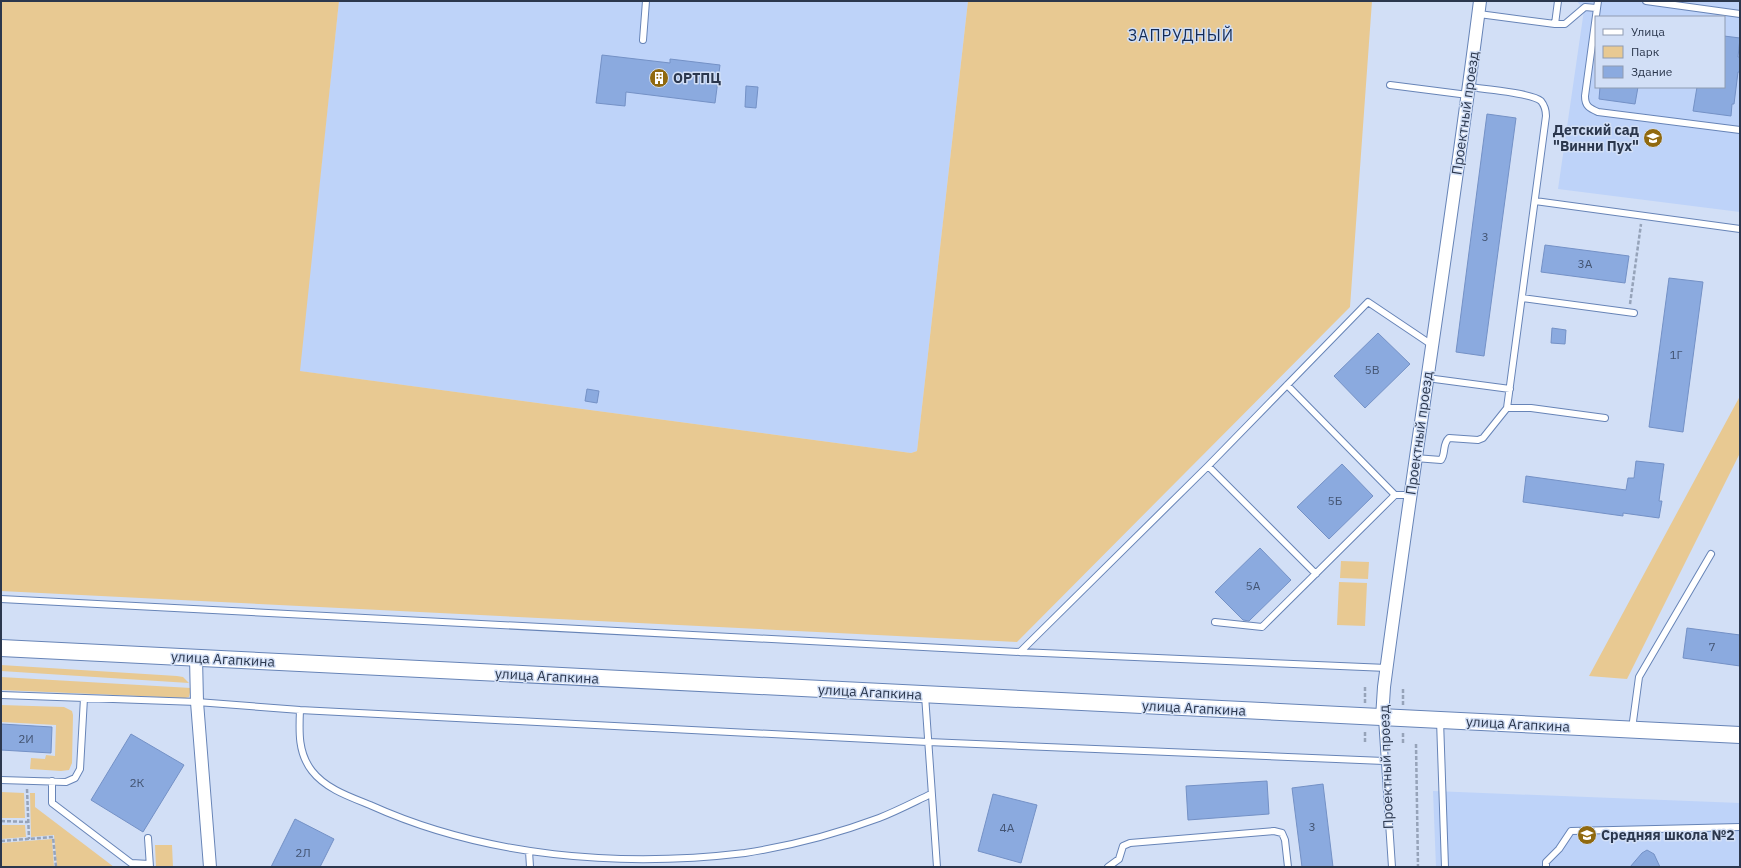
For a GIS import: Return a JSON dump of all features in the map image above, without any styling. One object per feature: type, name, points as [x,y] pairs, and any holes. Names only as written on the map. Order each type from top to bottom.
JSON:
[{"type":"main road","name":"улица Агапкина","points":[[1,648],[1740,735]]},
{"type":"street","name":"Проектный проезд","points":[[1382,718],[1387,668],[1415,458],[1469,91],[1480,1]]},
{"type":"street","points":[[196,658],[197,702],[210,867]]},
{"type":"lane","points":[[643,40],[646,1]]},
{"type":"lane","points":[[1555,24],[1558,1]]},
{"type":"lane","points":[[1598,1],[1585,96],[1585,103],[1589,108],[1598,112],[1740,130]]},
{"type":"lane","points":[[1646,1],[1740,14]]},
{"type":"lane","points":[[1479,14],[1565,24],[1585,7],[1596,8]]},
{"type":"lane","points":[[1390,85],[1531,96],[1540,100],[1545,107],[1546,116],[1507,408],[1483,438],[1478,440],[1449,438],[1446,441],[1443,458],[1440,460],[1415,458]]},
{"type":"lane","points":[[1535,201],[1740,229]]},
{"type":"lane","points":[[1522,298],[1632,313]]},
{"type":"lane","points":[[1020,652],[1208,466],[1368,302],[1432,345]]},
{"type":"lane","points":[[1427,378],[1510,389]]},
{"type":"lane","points":[[1287,385],[1395,495]]},
{"type":"lane","points":[[1507,408],[1531,408],[1605,418]]},
{"type":"lane","points":[[1208,466],[1316,574]]},
{"type":"lane","points":[[1215,622],[1262,627],[1395,495],[1410,495]]},
{"type":"lane","points":[[1632,729],[1639,677],[1711,554]]},
{"type":"lane","points":[[1,599],[1020,652],[1387,668]]},
{"type":"lane","points":[[1,695],[197,702],[300,710],[928,742],[1384,761]]},
{"type":"lane","points":[[925,695],[936,867]]},
{"type":"lane","points":[[1,780],[69,781],[75,778],[79,772],[84,698]]},
{"type":"lane","points":[[300,710],[299,734],[302,752],[312,771],[328,786],[378,809],[422,825],[467,838],[558,856],[621,860],[698,858],[745,852],[790,844],[836,832],[880,817],[931,794]]},
{"type":"lane","name":"Проектный проезд","points":[[1382,718],[1392,867]]},
{"type":"lane","points":[[1440,720],[1445,867]]},
{"type":"lane","points":[[52,781],[52,803],[131,863],[149,865],[148,838]]},
{"type":"lane","points":[[1546,867],[1546,862],[1560,849],[1571,830],[1740,827]]},
{"type":"lane","points":[[1108,867],[1119,859],[1123,846],[1130,843],[1274,831],[1282,833],[1285,840],[1288,867]]},
{"type":"lane","points":[[529,851],[530,867]]},
{"type":"lane","points":[[621,860],[621,867]]},
{"type":"path","points":[[1632,313],[1642,215]]},
{"type":"path","points":[[1416,744],[1418,867]]},
{"type":"path","points":[[27,793],[28,839]]},
{"type":"path","points":[[1,822],[28,822]]},
{"type":"path","points":[[1,841],[53,837],[56,867]]},
{"type":"shaded area","points":[[339,1],[968,1],[917,451],[911,453],[299,371]]},
{"type":"shaded area","name":"Детский сад \"Винни Пух\"","points":[[1577,1],[1740,1],[1740,212],[1558,189],[1584,10]]},
{"type":"shaded area","name":"Средняя школа №2","points":[[1433,791],[1740,803],[1740,867],[1436,867]]},
{"type":"green space","points":[[1,1],[339,1],[300,371],[911,453],[917,451],[968,1],[1372,1],[1350,307],[1017,642],[1,591]]},
{"type":"green space","points":[[1740,396],[1740,453],[1627,679],[1589,676]]},
{"type":"green space","points":[[1341,561],[1369,562],[1368,579],[1340,578]]},
{"type":"green space","points":[[1339,582],[1367,583],[1365,626],[1337,625]]},
{"type":"green space","points":[[1,665],[177,676],[183,677],[189,683],[1,671]]},
{"type":"green space","points":[[1,677],[191,688],[189,697],[185,698],[1,690]]},
{"type":"green space","points":[[1,705],[64,707],[72,711],[72,763],[69,770],[61,771],[30,769],[31,758],[45,759],[46,755],[55,756],[56,725],[1,722]]},
{"type":"green space","points":[[1,792],[24,793],[25,818],[1,818]]},
{"type":"green space","points":[[30,793],[35,793],[35,807],[114,867],[57,867],[54,835],[31,837]]},
{"type":"green space","points":[[1,825],[25,825],[26,837],[1,839]]},
{"type":"green space","points":[[52,839],[54,867],[1,867],[1,843]]},
{"type":"green space","points":[[155,845],[172,845],[173,867],[156,867]]},
{"type":"building","points":[[1725,36],[1740,38],[1738,57],[1740,57],[1740,72],[1738,72],[1731,116],[1693,111],[1697,88],[1725,88]]},
{"type":"building","name":"ОРТПЦ","points":[[602,55],[670,63],[670,59],[720,65],[715,103],[626,92],[625,106],[596,103]]},
{"type":"building","points":[[746,86],[758,87],[756,108],[745,107]]},
{"type":"building","points":[[1600,88],[1638,88],[1635,104],[1599,99]]},
{"type":"building","points":[[1487,114],[1516,118],[1484,356],[1456,352]]},
{"type":"building","points":[[1545,245],[1629,256],[1625,283],[1541,272]]},
{"type":"building","points":[[1669,278],[1703,282],[1683,432],[1649,427]]},
{"type":"building","points":[[1552,328],[1566,330],[1565,344],[1551,343]]},
{"type":"building","points":[[1378,333],[1410,364],[1365,408],[1334,376]]},
{"type":"building","points":[[587,389],[599,391],[597,403],[585,401]]},
{"type":"building","points":[[1636,461],[1664,464],[1659,501],[1662,501],[1659,518],[1623,513],[1623,516],[1523,502],[1526,476],[1626,490],[1628,478],[1634,478]]},
{"type":"building","points":[[1342,464],[1373,496],[1329,539],[1297,507]]},
{"type":"building","points":[[1260,548],[1291,580],[1249,621],[1243,620],[1215,592]]},
{"type":"building","points":[[1687,628],[1740,635],[1740,666],[1683,658]]},
{"type":"building","points":[[1,724],[52,727],[51,753],[1,750]]},
{"type":"building","points":[[131,734],[184,765],[143,832],[91,800]]},
{"type":"building","points":[[1267,781],[1269,814],[1188,820],[1186,786]]},
{"type":"building","points":[[1323,784],[1333,867],[1302,867],[1292,788]]},
{"type":"building","points":[[993,794],[1037,805],[1021,863],[978,851]]},
{"type":"building","points":[[295,819],[334,839],[320,867],[271,867]]},
{"type":"building","points":[[1647,850],[1654,854],[1660,867],[1630,867],[1642,853]]},
{"type":"place","name":"ОРТПЦ","points":[[659,78]]},
{"type":"place","name":"Детский сад \"Винни Пух\"","points":[[1653,138]]},
{"type":"place","name":"Средняя школа №2","points":[[1587,835]]},
{"type":"district","name":"ЗАПРУДНЫЙ","points":[[1181,35]]}]
